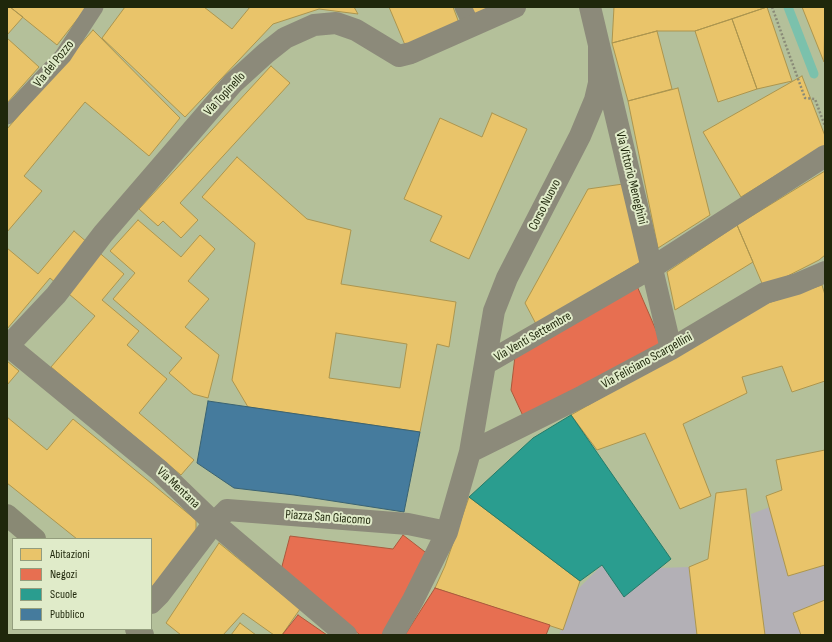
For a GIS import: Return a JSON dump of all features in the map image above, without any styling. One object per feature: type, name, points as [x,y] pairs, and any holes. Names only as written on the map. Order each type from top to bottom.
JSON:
[{"type":"main road","points":[[7,515],[34,538]]},
{"type":"street","name":"Via Topinello","points":[[8,346],[56,295],[103,234],[233,83],[285,38],[314,25],[336,23],[356,30],[399,56],[411,53],[468,17],[515,7]]},
{"type":"street","name":"Via Vittorio Meneghini","points":[[590,7],[671,349]]},
{"type":"street","name":"Corso Nuovo","points":[[485,364],[494,311],[507,278],[580,136],[595,100],[599,83],[599,45]]},
{"type":"street","name":"Via Venti Settembre","points":[[393,635],[413,600],[447,532],[470,452],[485,364],[653,268],[825,156]]},
{"type":"street","name":"Via Feliciano Scarpellini","points":[[470,452],[583,396],[671,349],[765,293],[797,284],[825,272]]},
{"type":"street","name":"Via Mentana","points":[[8,346],[159,470],[214,523],[346,635]]},
{"type":"street","name":"Piazza San Giacomo","points":[[152,602],[214,523],[228,510],[408,524],[447,532]]},
{"type":"lane","name":"Via del Pozzo","points":[[7,116],[63,56],[95,7]]},
{"type":"path","points":[[772,7],[805,98],[815,99],[825,126]]},
{"type":"shaded area","points":[[770,507],[788,576],[825,565],[825,600],[793,613],[801,635],[765,635],[751,514]]},
{"type":"shaded area","points":[[602,565],[660,568],[689,567],[697,635],[559,635],[577,590]]},
{"type":"building: Abitazioni","points":[[7,7],[10,7],[23,17],[7,35]]},
{"type":"building: Abitazioni","points":[[10,7],[87,7],[57,45]]},
{"type":"building: Abitazioni","points":[[125,7],[204,7],[232,29],[250,7],[354,7],[358,14],[319,9],[273,24],[185,117],[102,38]]},
{"type":"building: Abitazioni","points":[[389,7],[453,7],[459,23],[405,45]]},
{"type":"building: Abitazioni","points":[[471,7],[491,7],[474,14]]},
{"type":"building: Abitazioni","points":[[614,7],[767,7],[695,31],[657,31],[612,43]]},
{"type":"building: Abitazioni","points":[[767,7],[792,81],[757,89],[732,19]]},
{"type":"building: Abitazioni","points":[[802,7],[825,7],[824,62]]},
{"type":"building: Abitazioni","points":[[732,19],[757,89],[718,102],[695,31]]},
{"type":"building: Abitazioni","points":[[93,30],[180,118],[149,156],[85,102],[24,176],[42,191],[7,232],[7,129]]},
{"type":"building: Abitazioni","points":[[657,31],[672,89],[628,101],[612,43]]},
{"type":"building: Abitazioni","points":[[7,38],[39,67],[7,103]]},
{"type":"building: Abitazioni","points":[[271,66],[290,83],[180,203],[198,220],[181,238],[163,221],[158,226],[139,209]]},
{"type":"building: Abitazioni","points":[[802,76],[825,136],[825,145],[741,197],[703,132]]},
{"type":"building: Abitazioni","points":[[678,88],[710,215],[658,248],[628,101]]},
{"type":"building: Abitazioni","points":[[492,113],[527,129],[469,259],[430,241],[442,216],[404,199],[440,118],[482,137]]},
{"type":"building: Abitazioni","points":[[237,157],[307,219],[351,230],[341,284],[456,302],[449,347],[437,344],[420,432],[248,407],[232,380],[255,243],[202,197]],"holes":[[[336,333],[407,344],[400,388],[329,378]]]},
{"type":"building: Abitazioni","points":[[825,171],[825,255],[819,260],[764,288],[737,225]]},
{"type":"building: Abitazioni","points":[[630,183],[644,260],[536,324],[525,303],[588,189]]},
{"type":"building: Abitazioni","points":[[138,220],[181,257],[200,235],[215,249],[188,281],[209,299],[185,327],[219,355],[208,398],[193,394],[169,373],[182,358],[113,299],[135,273],[110,251]]},
{"type":"building: Abitazioni","points":[[737,225],[753,262],[675,310],[667,272]]},
{"type":"building: Abitazioni","points":[[74,231],[124,274],[102,300],[139,331],[127,345],[167,379],[139,413],[194,460],[181,475],[51,367],[95,316],[50,278],[7,329],[7,248],[38,274]]},
{"type":"building: Abitazioni","points":[[822,285],[825,295],[825,381],[792,392],[782,366],[742,377],[747,393],[683,424],[711,496],[680,509],[645,433],[597,450],[571,415],[765,304]]},
{"type":"building: Abitazioni","points":[[7,361],[19,371],[7,385]]},
{"type":"building: Abitazioni","points":[[7,417],[47,450],[73,419],[196,520],[196,537],[152,587],[152,538],[76,538],[7,483]]},
{"type":"building: Abitazioni","points":[[825,450],[825,565],[788,576],[766,496],[782,490],[776,460]]},
{"type":"building: Abitazioni","points":[[746,489],[765,635],[697,635],[689,567],[708,559],[716,493]]},
{"type":"building: Abitazioni","points":[[469,497],[580,581],[563,630],[435,588],[445,566]]},
{"type":"building: Abitazioni","points":[[219,543],[300,609],[282,635],[274,635],[243,613],[223,635],[181,635],[166,623]]},
{"type":"building: Abitazioni","points":[[825,600],[825,635],[801,635],[793,613]]},
{"type":"building: Abitazioni","points":[[240,623],[256,635],[231,635]]},
{"type":"building: Negozi","points":[[637,286],[662,344],[523,416],[511,390],[515,356]]},
{"type":"building: Negozi","points":[[403,535],[429,555],[382,635],[360,635],[281,570],[290,536],[393,549]]},
{"type":"building: Negozi","points":[[435,588],[550,625],[546,635],[405,635]]},
{"type":"building: Negozi","points":[[298,615],[327,635],[282,635]]},
{"type":"building: Scuole","points":[[571,415],[671,559],[624,597],[602,565],[580,581],[469,497],[533,438]]},
{"type":"building: Pubblico","points":[[208,401],[420,432],[404,512],[294,495],[234,488],[197,463]]},
{"type":"waterway","points":[[788,7],[814,74]]}]
